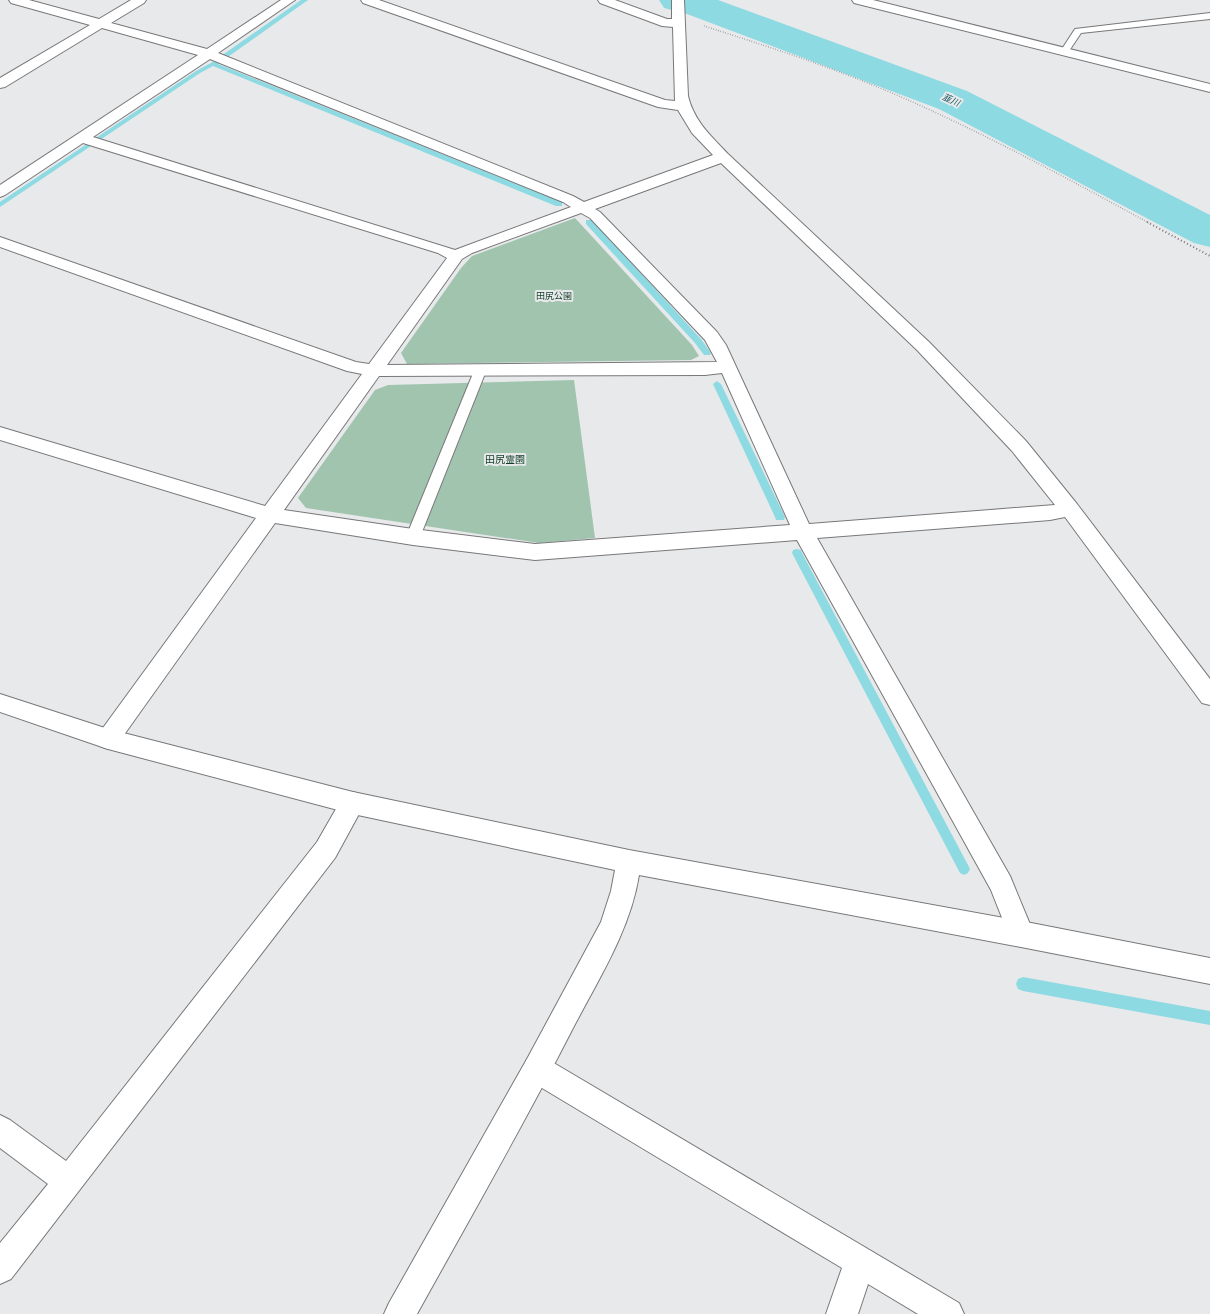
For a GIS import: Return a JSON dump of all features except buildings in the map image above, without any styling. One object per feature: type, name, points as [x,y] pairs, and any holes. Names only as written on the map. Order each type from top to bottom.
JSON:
[{"type":"street","points":[[15,0],[207,53],[568,199],[595,215],[711,336],[720,349],[803,532],[1001,884],[1021,934]]},
{"type":"street","points":[[0,84],[140,0]]},
{"type":"street","points":[[0,192],[207,53],[289,0]]},
{"type":"street","points":[[367,0],[663,104],[683,106]]},
{"type":"street","points":[[604,0],[666,23],[679,19]]},
{"type":"street","points":[[678,0],[683,106],[694,126],[723,156],[923,346],[1019,446],[1070,509],[1210,696]]},
{"type":"street","points":[[858,0],[895,4],[1064,52],[1210,88]]},
{"type":"street","points":[[82,138],[444,250],[456,256]]},
{"type":"street","points":[[108,739],[456,256],[466,250],[723,156]]},
{"type":"street","points":[[0,242],[352,367],[373,370],[480,371],[705,369],[727,367]]},
{"type":"street","points":[[0,433],[270,515],[413,537],[535,552],[1050,513],[1070,509]]},
{"type":"street","points":[[0,703],[108,739],[353,803],[629,862],[1021,934],[1210,971]]},
{"type":"street","points":[[0,1268],[326,850],[353,803]]},
{"type":"street","points":[[400,1314],[537,1069],[613,926],[624,891],[629,862]]},
{"type":"street","points":[[537,1069],[948,1314]]},
{"type":"street","points":[[0,1130],[69,1181]]},
{"type":"street","points":[[842,1314],[859,1262]]},
{"type":"lane","points":[[1064,52],[1078,31],[1210,16]]},
{"type":"lane","points":[[413,537],[480,371]]},
{"type":"path","points":[[679,19],[737,36],[891,93],[1005,146],[1210,256]]},
{"type":"green space","name":"田尻公園","points":[[575,218],[692,345],[699,356],[691,360],[407,364],[401,353],[461,268],[472,256]]},
{"type":"green space","name":"田尻霊園","points":[[574,380],[595,538],[539,543],[306,508],[298,498],[375,390],[388,385]]},
{"type":"waterway","points":[[213,64],[305,0]]},
{"type":"waterway","name":"韮川","points":[[677,0],[700,6],[953,100],[1210,233]]},
{"type":"waterway","points":[[0,205],[198,72],[213,64]]},
{"type":"waterway","points":[[213,64],[559,204]]},
{"type":"waterway","points":[[589,222],[698,341],[707,353]]},
{"type":"waterway","points":[[717,384],[780,517]]},
{"type":"waterway","points":[[797,553],[964,869]]},
{"type":"waterway","points":[[1023,984],[1210,1018]]}]
